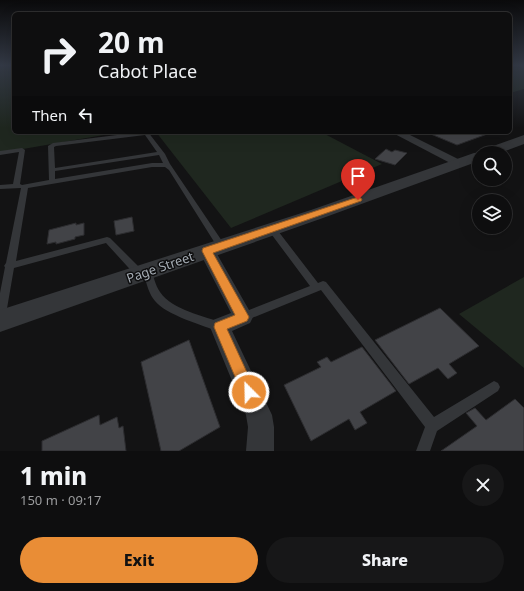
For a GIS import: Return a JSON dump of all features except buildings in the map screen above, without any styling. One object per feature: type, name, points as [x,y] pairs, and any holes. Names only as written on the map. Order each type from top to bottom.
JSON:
[{"type":"street","points":[[400,134],[458,163]]},
{"type":"street","points":[[507,146],[524,140]]},
{"type":"street","name":"Page Street","points":[[0,320],[214,249],[472,158]]},
{"type":"street","points":[[214,249],[243,317],[220,327],[258,415],[261,427],[260,451]]},
{"type":"lane","points":[[52,181],[51,146],[55,144],[138,134]]},
{"type":"lane","points":[[147,134],[171,169],[214,249]]},
{"type":"lane","points":[[0,153],[22,150],[16,186]]},
{"type":"lane","points":[[52,170],[161,153]]},
{"type":"lane","points":[[0,187],[25,186],[152,165],[167,165]]},
{"type":"lane","points":[[0,320],[25,186]]},
{"type":"lane","points":[[272,229],[316,287]]},
{"type":"lane","points":[[9,266],[107,240],[144,272],[154,293],[162,301],[181,312],[208,321],[220,327]]},
{"type":"lane","points":[[243,317],[323,284],[432,426]]},
{"type":"lane","points":[[423,451],[432,426],[494,387]]},
{"type":"shaded area","points":[[0,86],[12,86],[12,134],[109,134],[0,153]]},
{"type":"shaded area","points":[[512,86],[524,86],[524,89],[512,92]]},
{"type":"shaded area","points":[[158,134],[325,134],[382,164],[231,228]]},
{"type":"shaded area","points":[[524,277],[524,368],[459,314]]},
{"type":"route","points":[[249,392],[220,327],[243,317],[207,251],[358,200]]}]
